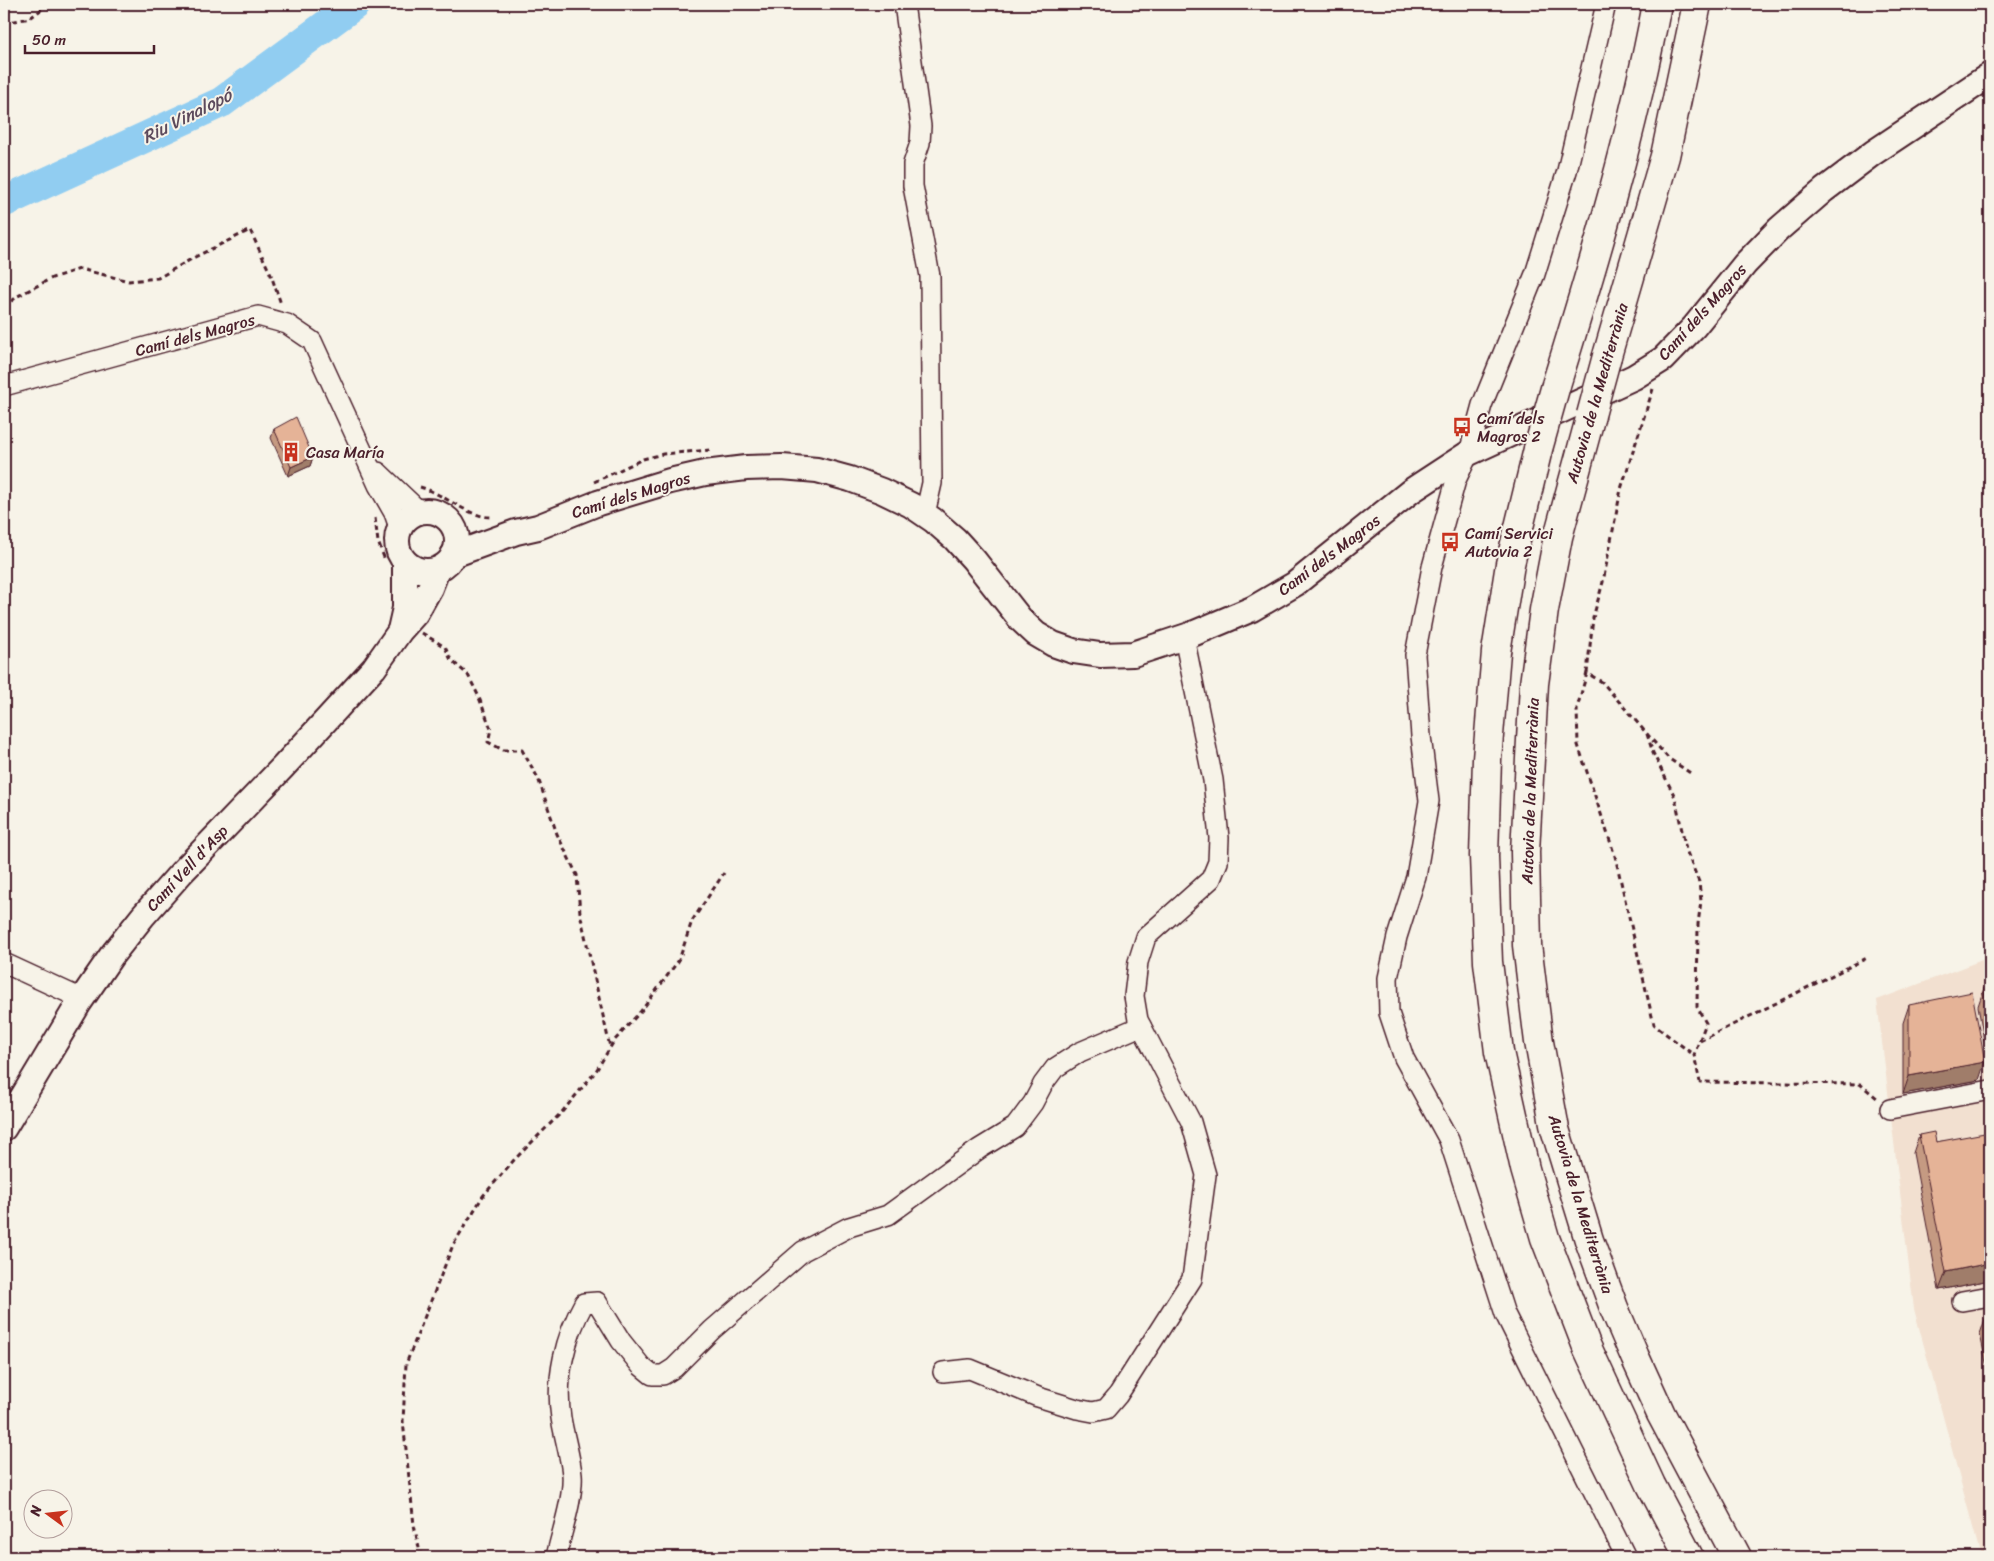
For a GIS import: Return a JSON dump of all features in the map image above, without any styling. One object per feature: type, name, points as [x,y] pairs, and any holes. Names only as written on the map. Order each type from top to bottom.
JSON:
[{"type":"highway","points":[[1657,4],[1645,69],[1603,232],[1538,449],[1510,564],[1496,652],[1487,759],[1484,856],[1488,962],[1499,1052],[1526,1168],[1546,1238],[1587,1347],[1651,1485],[1688,1557]]},
{"type":"highway","name":"Autovia de la Mediterrània","points":[[1697,4],[1665,156],[1607,356],[1558,537],[1544,610],[1534,684],[1525,852],[1527,945],[1539,1042],[1555,1129],[1589,1240],[1614,1308],[1661,1414],[1737,1557]]},
{"type":"street","points":[[904,4],[921,126],[920,143],[913,164],[913,186],[930,276],[932,483],[924,514]]},
{"type":"street","points":[[1606,4],[1567,171],[1534,274],[1482,405],[1469,453],[1454,488],[1432,567],[1415,655],[1421,736],[1429,801],[1416,877],[1397,937],[1388,978],[1389,1013],[1404,1058],[1449,1140],[1505,1314],[1626,1557]]},
{"type":"street","name":"Camí dels Magros","points":[[445,562],[516,532],[538,527],[598,503],[644,488],[705,473],[746,468],[782,467],[817,470],[850,479],[882,491],[924,514],[955,539],[1021,620],[1036,634],[1053,644],[1073,651],[1100,656],[1133,654],[1184,637],[1252,609],[1295,584],[1411,491],[1469,453],[1634,378],[1663,359],[1694,327],[1745,264],[1779,229],[1816,196],[1873,153],[1990,75]]},
{"type":"street","name":"Camí dels Magros","points":[[4,386],[258,316],[287,324],[312,342],[399,527]]},
{"type":"street","name":"Camí dels Magros","points":[[368,462],[418,511]]},
{"type":"street","points":[[418,511],[435,511],[448,518],[452,524],[456,530],[457,540],[445,562],[426,572],[417,570],[405,563],[397,550],[396,538],[399,527],[407,518],[418,511]]},
{"type":"street","name":"Camí dels Magros","points":[[452,524],[483,532],[516,532]]},
{"type":"street","name":"Camí Vell d'Asp","points":[[4,1128],[82,999],[112,955],[143,916],[374,668],[416,612],[445,562]]},
{"type":"street","name":"Camí Vell d'Asp","points":[[403,628],[405,563]]},
{"type":"street","points":[[943,1372],[970,1369],[1038,1397],[1077,1410],[1093,1412],[1106,1409],[1118,1395],[1192,1279],[1206,1175],[1191,1122],[1138,1020],[1134,996],[1138,962],[1146,938],[1212,879],[1218,862],[1219,838],[1213,780],[1184,637]]},
{"type":"street","points":[[4,963],[82,999]]},
{"type":"street","points":[[556,1557],[571,1492],[572,1474],[560,1415],[559,1377],[574,1322],[584,1303],[597,1302],[621,1341],[641,1366],[652,1375],[663,1376],[674,1368],[712,1330],[803,1251],[848,1227],[888,1215],[979,1149],[1015,1126],[1033,1103],[1043,1084],[1055,1068],[1080,1052],[1142,1026]]},
{"type":"street","points":[[1890,1109],[1990,1090]]},
{"type":"street","points":[[1962,1301],[1990,1296]]},
{"type":"path","points":[[4,23],[30,18],[49,4]]},
{"type":"path","points":[[4,307],[18,296],[52,278],[80,269],[129,281],[158,278],[195,257],[250,230],[271,275],[287,324]]},
{"type":"path","points":[[1663,359],[1621,489],[1603,582],[1593,618],[1587,673],[1577,708],[1578,745],[1615,856],[1654,1025],[1694,1055]]},
{"type":"path","points":[[403,628],[445,647],[451,660],[468,675],[478,695],[491,729],[488,742],[503,750],[522,750],[538,778],[557,834],[577,875],[580,913],[610,1048]]},
{"type":"path","points":[[1587,673],[1602,682],[1668,758],[1692,774]]},
{"type":"path","points":[[1647,734],[1653,753],[1675,797],[1686,850],[1698,882],[1701,901],[1698,924],[1697,1007],[1706,1023],[1694,1055],[1700,1082],[1860,1084],[1890,1109]]},
{"type":"path","points":[[421,1557],[414,1525],[403,1421],[406,1364],[453,1244],[484,1196],[514,1160],[562,1112],[596,1071],[610,1048],[679,960],[692,920],[724,873]]},
{"type":"path","points":[[1699,1041],[1869,957]]},
{"type":"shaded area","points":[[1990,957],[1990,1557],[1981,1557],[1914,1309],[1877,1000]]},
{"type":"building","name":"Casa María","points":[[296,417],[313,457],[291,467],[274,429]]},
{"type":"building","points":[[1990,987],[1990,1021],[1984,988]]},
{"type":"building","points":[[1972,992],[1985,1062],[1909,1076],[1909,1005]]},
{"type":"building","points":[[1934,1132],[1936,1142],[1990,1132],[1990,1263],[1946,1272],[1919,1135]]},
{"type":"building","points":[[1990,1315],[1990,1334],[1986,1316]]},
{"type":"waterway","name":"Riu Vinalopó","points":[[4,202],[222,102],[355,4]]},
{"type":"place","name":"Camí dels Magros 2","points":[[1462,427]]},
{"type":"place","name":"Casa María","points":[[291,452]]},
{"type":"place","name":"Camí Servici Autovia 2","points":[[1450,542]]}]
